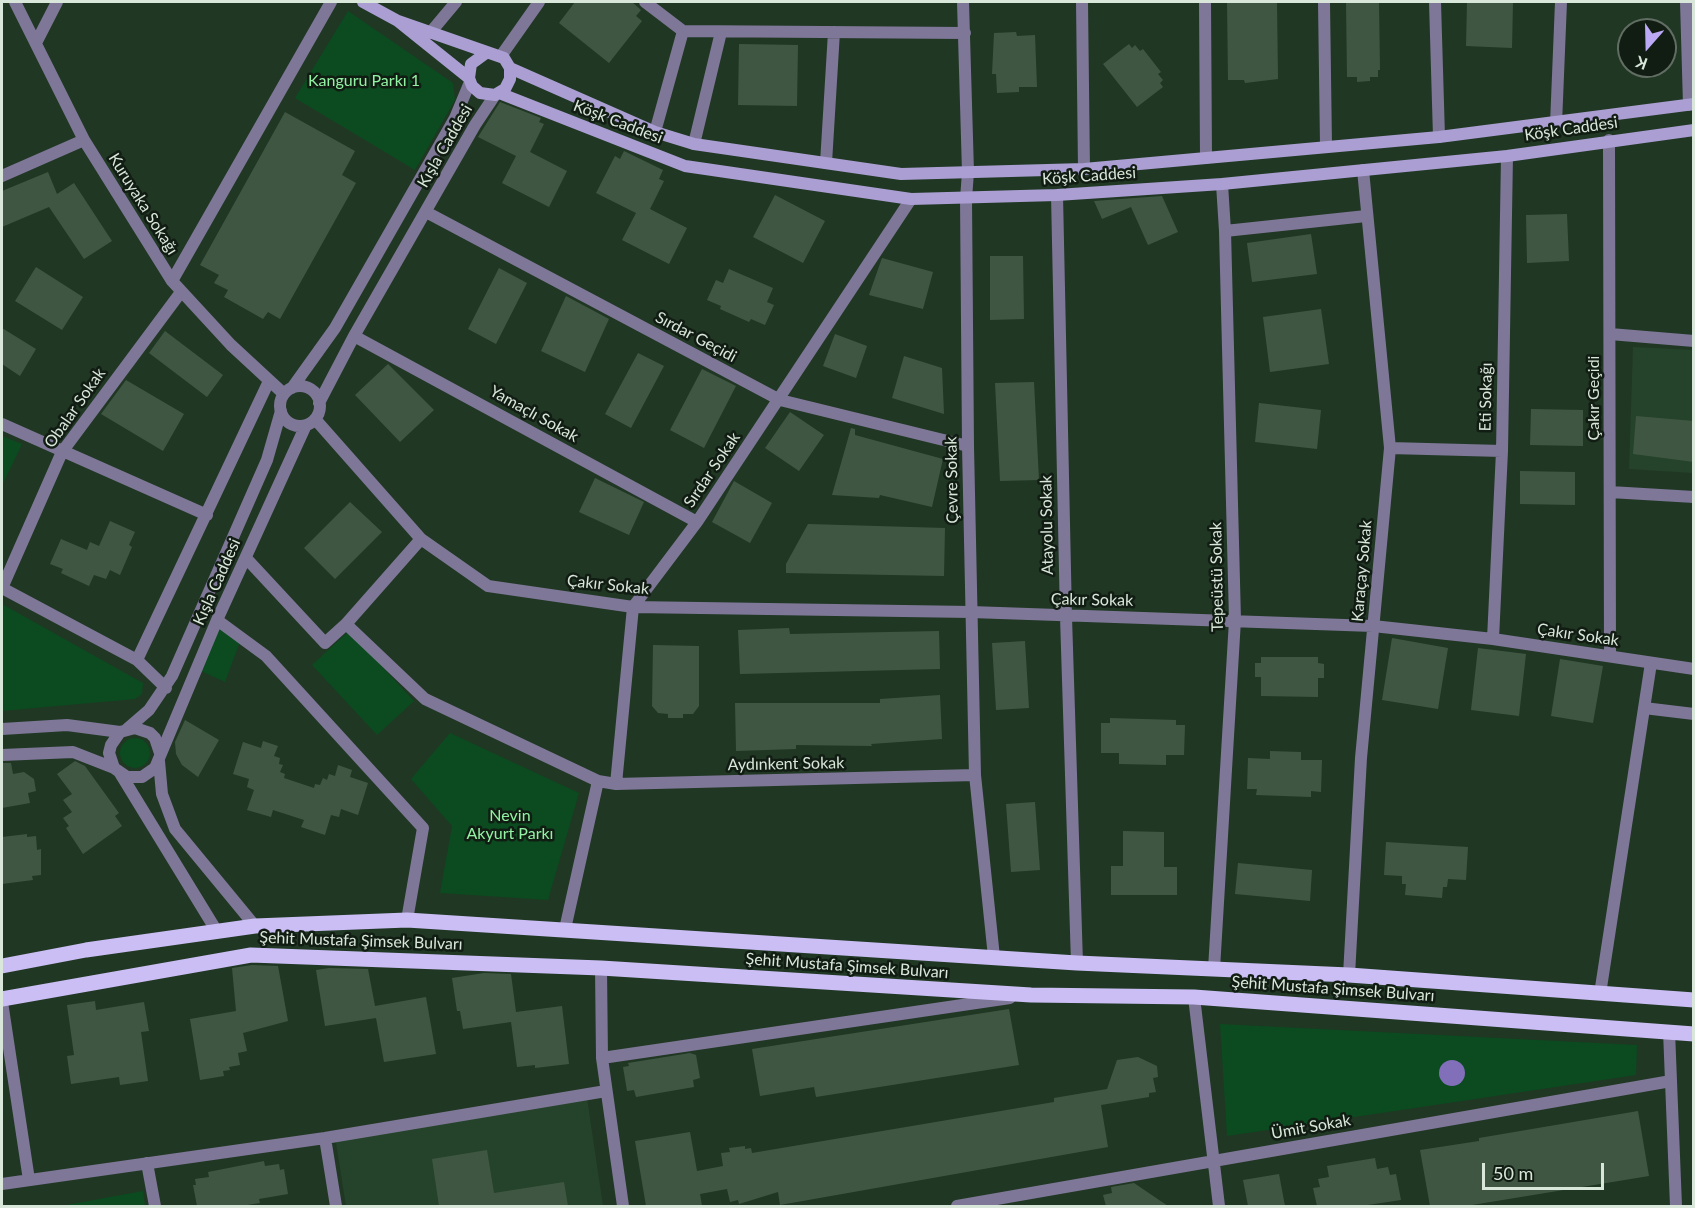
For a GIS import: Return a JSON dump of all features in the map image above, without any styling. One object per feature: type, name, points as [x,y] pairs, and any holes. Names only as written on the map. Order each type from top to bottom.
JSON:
[{"type":"main road","name":"Şehit Mustafa Şimsek Bulvarı","points":[[2,966],[216,930],[255,926],[407,920],[1077,963],[1349,975],[1694,1000]]},
{"type":"main road","name":"Şehit Mustafa Şimsek Bulvarı","points":[[2,1000],[251,955],[601,968],[1031,995],[1194,997],[1694,1034]]},
{"type":"street","name":"Kuruyaka Sokağı","points":[[15,2],[84,140],[172,281],[231,345],[269,381],[288,391]]},
{"type":"street","points":[[36,43],[57,2]]},
{"type":"street","points":[[172,281],[331,2]]},
{"type":"street","points":[[363,2],[398,21],[486,53],[501,56],[510,68],[509,82],[497,94],[480,93],[470,80],[398,21]]},
{"type":"street","points":[[430,33],[456,2]]},
{"type":"street","points":[[501,56],[539,2]]},
{"type":"street","points":[[645,2],[683,31],[965,33]]},
{"type":"street","name":"Çevre Sokak","points":[[963,2],[968,172],[966,199],[970,612],[975,775],[994,957]]},
{"type":"street","points":[[1082,2],[1084,169]]},
{"type":"street","points":[[1205,2],[1206,158]]},
{"type":"street","points":[[1324,2],[1326,146]]},
{"type":"street","points":[[1435,2],[1439,137]]},
{"type":"street","points":[[1556,124],[1561,2]]},
{"type":"street","points":[[1686,2],[1691,104]]},
{"type":"street","points":[[655,132],[683,31]]},
{"type":"street","points":[[694,144],[721,32]]},
{"type":"street","points":[[825,163],[834,32]]},
{"type":"street","points":[[470,80],[471,64],[476,58],[486,53]]},
{"type":"street","name":"Köşk Caddesi","points":[[510,68],[655,132],[694,144],[901,174],[1084,169],[1439,137],[1556,124],[1691,104]]},
{"type":"street","name":"Kışla Caddesi","points":[[288,391],[335,328],[455,118],[470,80]]},
{"type":"street","name":"Köşk Caddesi","points":[[497,94],[685,166],[911,199],[1057,195],[1222,184],[1507,156],[1609,140],[1694,130]]},
{"type":"street","name":"Kışla Caddesi","points":[[319,403],[354,336],[497,94]]},
{"type":"street","points":[[2,176],[84,140]]},
{"type":"street","name":"Çakır Geçidi","points":[[1609,140],[1610,656]]},
{"type":"street","name":"Eti Sokağı","points":[[1493,639],[1502,451],[1507,156]]},
{"type":"street","name":"Karaçay Sokak","points":[[1349,975],[1361,758],[1390,448],[1363,170]]},
{"type":"street","name":"Tepeüstü Sokak","points":[[1214,969],[1235,620],[1222,184]]},
{"type":"street","name":"Atayolu Sokak","points":[[1057,195],[1066,617],[1077,963]]},
{"type":"street","name":"Sırdar Sokak","points":[[633,607],[697,522],[780,400],[911,199]]},
{"type":"street","name":"Sırdar Geçidi","points":[[426,212],[780,400],[968,446]]},
{"type":"street","points":[[1225,231],[1366,216]]},
{"type":"street","name":"Obalar Sokak","points":[[2,588],[62,452],[181,292]]},
{"type":"street","points":[[1610,334],[1694,341]]},
{"type":"street","name":"Yamaçlı Sokak","points":[[354,336],[697,522]]},
{"type":"street","points":[[137,660],[269,381]]},
{"type":"street","points":[[246,558],[325,643],[346,624],[421,539],[310,422],[289,422],[281,411],[288,391],[309,389],[319,403],[310,422]]},
{"type":"street","name":"Kışla Caddesi","points":[[123,731],[149,710],[166,688],[267,460],[281,411]]},
{"type":"street","name":"Kışla Caddesi","points":[[159,757],[217,621],[310,422]]},
{"type":"street","points":[[2,424],[207,515]]},
{"type":"street","points":[[1390,448],[1502,451]]},
{"type":"street","points":[[1610,492],[1694,497]]},
{"type":"street","name":"Çakır Sokak","points":[[421,539],[488,586],[633,607],[970,612],[1373,626],[1493,639],[1694,669]]},
{"type":"street","points":[[2,588],[137,660],[166,688]]},
{"type":"street","points":[[616,784],[633,607]]},
{"type":"street","points":[[217,621],[266,656],[423,828],[407,920]]},
{"type":"street","name":"Aydınkent Sokak","points":[[346,624],[425,699],[598,781],[616,784],[975,775]]},
{"type":"street","points":[[1600,994],[1651,663]]},
{"type":"street","points":[[1644,708],[1694,714]]},
{"type":"street","points":[[2,729],[67,725],[123,731],[135,728],[150,733],[155,738],[159,757],[162,794],[175,829],[255,926]]},
{"type":"street","points":[[123,731],[114,738],[109,753],[117,770],[216,930]]},
{"type":"street","points":[[2,755],[73,752],[135,778],[149,774],[159,757]]},
{"type":"street","points":[[565,929],[598,781]]},
{"type":"street","points":[[601,968],[602,1058],[623,1206]]},
{"type":"street","points":[[602,1058],[1031,995]]},
{"type":"street","points":[[1194,997],[1219,1206]]},
{"type":"street","points":[[2,1000],[29,1180]]},
{"type":"street","points":[[1669,1031],[1676,1206]]},
{"type":"street","name":"Ümit Sokak","points":[[957,1206],[1671,1081]]},
{"type":"street","points":[[2,1184],[325,1138],[606,1091]]},
{"type":"street","points":[[325,1138],[336,1206]]},
{"type":"street","points":[[147,1163],[155,1206]]},
{"type":"shaded area","points":[[1633,347],[1693,350],[1693,473],[1629,469]]},
{"type":"shaded area","points":[[1452,1060],[1461,1064],[1465,1073],[1461,1082],[1452,1086],[1443,1082],[1439,1073],[1443,1064]]},
{"type":"shaded area","points":[[587,1098],[603,1206],[346,1206],[335,1136]]},
{"type":"green space","name":"Kanguru Parkı 1","points":[[348,11],[453,83],[455,100],[415,170],[295,98]]},
{"type":"green space","points":[[2,436],[22,444],[2,486]]},
{"type":"green space","points":[[2,604],[143,683],[142,694],[135,699],[2,711]]},
{"type":"green space","points":[[219,623],[242,636],[225,682],[199,670]]},
{"type":"green space","points":[[349,631],[414,701],[377,735],[312,665]]},
{"type":"green space","name":"Nevin Akyurt Parkı","points":[[450,733],[579,793],[548,900],[440,893],[452,826],[411,779]]},
{"type":"green space","points":[[135,738],[146,742],[150,753],[146,764],[135,768],[124,764],[120,753],[124,742]]},
{"type":"green space","points":[[1220,1024],[1637,1045],[1636,1075],[1227,1136]]},
{"type":"green space","points":[[143,1191],[145,1206],[61,1206]]},
{"type":"building","points":[[575,2],[632,2],[641,10],[636,16],[642,21],[609,63],[559,23]]},
{"type":"building","points":[[1227,2],[1277,2],[1278,79],[1245,83],[1244,80],[1228,80]]},
{"type":"building","points":[[1346,2],[1379,2],[1380,70],[1378,70],[1378,77],[1370,77],[1370,81],[1357,82],[1357,77],[1347,77]]},
{"type":"building","points":[[1467,2],[1513,2],[1512,48],[1466,46]]},
{"type":"building","points":[[1016,32],[1017,36],[1035,35],[1037,87],[1019,87],[1019,92],[997,93],[996,74],[992,74],[994,33]]},
{"type":"building","points":[[739,44],[798,45],[797,106],[738,105]]},
{"type":"building","points":[[1129,44],[1132,48],[1135,45],[1140,51],[1143,49],[1161,72],[1158,74],[1163,80],[1160,83],[1163,87],[1137,107],[1103,64]]},
{"type":"building","points":[[500,102],[541,118],[539,122],[544,124],[530,152],[567,171],[549,207],[502,183],[516,156],[478,137]]},
{"type":"building","points":[[285,112],[355,151],[342,175],[356,183],[280,319],[268,312],[263,319],[224,297],[228,290],[214,283],[219,275],[200,265]]},
{"type":"building","points":[[624,151],[663,170],[659,179],[664,181],[650,209],[687,228],[669,264],[622,240],[636,213],[596,193],[615,156],[620,159]]},
{"type":"building","points":[[48,172],[57,194],[74,183],[112,241],[84,259],[49,207],[2,227],[2,191]]},
{"type":"building","points":[[775,195],[825,221],[803,263],[753,237]]},
{"type":"building","points":[[1162,196],[1178,232],[1148,245],[1131,207],[1102,219],[1094,201]]},
{"type":"building","points":[[1567,214],[1569,261],[1527,263],[1526,215]]},
{"type":"building","points":[[1311,234],[1317,274],[1252,282],[1247,243]]},
{"type":"building","points":[[990,256],[1023,256],[1024,319],[990,320]]},
{"type":"building","points":[[882,258],[933,272],[923,309],[869,295]]},
{"type":"building","points":[[36,267],[83,297],[62,330],[15,301]]},
{"type":"building","points":[[499,268],[527,283],[496,344],[468,329]]},
{"type":"building","points":[[729,269],[773,288],[767,302],[774,305],[765,325],[751,319],[749,322],[720,309],[721,306],[707,300],[716,280],[723,283]]},
{"type":"building","points":[[566,296],[609,319],[585,372],[541,351]]},
{"type":"building","points":[[1321,309],[1329,364],[1270,372],[1263,317]]},
{"type":"building","points":[[2,328],[36,349],[20,376],[2,364]]},
{"type":"building","points":[[165,331],[223,375],[207,397],[149,353]]},
{"type":"building","points":[[835,334],[867,346],[856,378],[823,366]]},
{"type":"building","points":[[638,353],[664,366],[631,428],[605,414]]},
{"type":"building","points":[[904,356],[942,368],[944,414],[892,398]]},
{"type":"building","points":[[388,364],[434,410],[400,442],[355,395]]},
{"type":"building","points":[[702,369],[736,386],[704,448],[670,430]]},
{"type":"building","points":[[126,380],[184,414],[163,451],[101,414]]},
{"type":"building","points":[[1034,382],[1039,480],[1000,481],[995,383]]},
{"type":"building","points":[[1259,403],[1321,410],[1317,449],[1255,442]]},
{"type":"building","points":[[1531,409],[1583,410],[1583,446],[1530,445]]},
{"type":"building","points":[[790,412],[824,435],[799,471],[765,448]]},
{"type":"building","points":[[1636,416],[1694,421],[1694,462],[1633,454]]},
{"type":"building","points":[[851,428],[855,429],[855,435],[943,459],[932,507],[880,495],[879,498],[832,495]]},
{"type":"building","points":[[1520,471],[1575,472],[1575,505],[1520,504]]},
{"type":"building","points":[[595,478],[644,502],[629,535],[579,512]]},
{"type":"building","points":[[734,481],[772,503],[750,543],[712,522]]},
{"type":"building","points":[[350,502],[382,532],[335,579],[304,548]]},
{"type":"building","points":[[110,521],[135,532],[129,545],[132,547],[120,575],[110,570],[106,579],[94,575],[89,586],[61,573],[63,569],[50,564],[61,539],[87,550],[90,542],[99,546]]},
{"type":"building","points":[[808,524],[945,528],[944,576],[786,573],[786,564]]},
{"type":"building","points":[[789,628],[790,634],[939,631],[940,669],[740,674],[738,630]]},
{"type":"building","points":[[1392,638],[1448,648],[1438,709],[1382,700]]},
{"type":"building","points":[[1025,641],[1029,708],[996,710],[992,643]]},
{"type":"building","points":[[653,645],[699,646],[699,706],[693,714],[683,714],[683,718],[668,718],[668,714],[658,713],[652,706]]},
{"type":"building","points":[[1478,648],[1526,654],[1519,716],[1471,710]]},
{"type":"building","points":[[1261,657],[1318,657],[1318,663],[1324,664],[1324,678],[1318,678],[1318,697],[1261,696],[1261,677],[1255,677],[1255,663],[1261,663]]},
{"type":"building","points":[[1560,659],[1603,666],[1593,723],[1551,716]]},
{"type":"building","points":[[940,695],[942,739],[871,744],[872,746],[796,745],[796,749],[736,751],[735,703],[880,703],[880,699]]},
{"type":"building","points":[[1110,718],[1176,720],[1176,725],[1185,725],[1184,755],[1166,755],[1166,765],[1119,764],[1119,753],[1101,753],[1101,723],[1110,723]]},
{"type":"building","points":[[185,720],[219,740],[198,777],[182,765],[176,754],[175,742]]},
{"type":"building","points":[[263,741],[278,746],[274,756],[280,758],[279,764],[283,765],[280,772],[285,774],[284,778],[314,788],[315,784],[320,785],[323,778],[327,780],[329,774],[335,776],[338,765],[352,770],[350,777],[368,783],[358,815],[341,809],[339,817],[331,815],[325,835],[301,827],[304,820],[273,810],[271,817],[247,810],[254,790],[247,787],[249,779],[233,774],[243,742],[261,748]]},
{"type":"building","points":[[1270,751],[1301,752],[1301,760],[1322,760],[1321,792],[1311,791],[1311,797],[1256,795],[1257,789],[1247,789],[1248,758],[1270,759]]},
{"type":"building","points":[[75,761],[85,766],[119,813],[115,816],[122,826],[83,854],[66,828],[69,826],[63,818],[72,812],[63,800],[72,794],[57,774]]},
{"type":"building","points":[[2,763],[11,763],[13,774],[24,772],[34,779],[36,791],[28,793],[30,803],[2,808]]},
{"type":"building","points":[[1035,802],[1040,870],[1011,872],[1006,804]]},
{"type":"building","points":[[1123,831],[1164,832],[1164,867],[1177,867],[1177,895],[1111,895],[1111,866],[1123,866]]},
{"type":"building","points":[[27,834],[27,837],[36,836],[37,850],[41,849],[41,875],[32,876],[33,880],[2,884],[2,837]]},
{"type":"building","points":[[1386,842],[1468,847],[1466,880],[1448,879],[1447,887],[1443,887],[1442,898],[1405,895],[1406,884],[1402,884],[1402,876],[1384,875]]},
{"type":"building","points":[[1238,863],[1312,870],[1310,901],[1235,894]]},
{"type":"building","points":[[252,965],[278,966],[288,1021],[243,1033],[247,1051],[238,1053],[240,1065],[223,1071],[224,1076],[200,1080],[190,1019],[236,1011],[232,968]]},
{"type":"building","points":[[368,969],[375,1006],[426,997],[436,1054],[384,1062],[376,1018],[325,1026],[316,970]]},
{"type":"building","points":[[484,973],[511,974],[516,1012],[562,1006],[569,1064],[535,1068],[535,1065],[517,1067],[511,1022],[463,1029],[460,1011],[457,1011],[452,978]]},
{"type":"building","points":[[95,1001],[96,1010],[144,1002],[149,1031],[141,1032],[148,1081],[120,1085],[119,1077],[71,1084],[67,1056],[74,1055],[67,1005]]},
{"type":"building","points":[[1009,1009],[1019,1065],[816,1097],[814,1087],[760,1096],[752,1049]]},
{"type":"building","points":[[690,1053],[696,1055],[700,1078],[693,1080],[694,1087],[636,1097],[634,1090],[627,1091],[623,1067],[629,1066],[628,1063]]},
{"type":"building","points":[[1138,1057],[1157,1066],[1158,1077],[1153,1078],[1156,1092],[1149,1093],[1149,1097],[1101,1105],[1108,1147],[780,1205],[778,1192],[739,1204],[738,1200],[730,1202],[727,1189],[700,1194],[702,1206],[646,1206],[635,1141],[690,1132],[697,1171],[723,1166],[721,1153],[730,1152],[729,1148],[745,1146],[745,1149],[751,1148],[752,1153],[1054,1102],[1054,1098],[1107,1089],[1117,1060]]},
{"type":"building","points":[[1638,1111],[1649,1176],[1466,1206],[1430,1206],[1420,1150]]},
{"type":"building","points":[[487,1150],[494,1193],[564,1182],[568,1206],[439,1206],[432,1159]]},
{"type":"building","points":[[1375,1158],[1377,1169],[1388,1167],[1390,1175],[1396,1174],[1401,1200],[1361,1206],[1317,1206],[1313,1188],[1320,1187],[1318,1179],[1329,1177],[1327,1166]]},
{"type":"building","points":[[264,1161],[265,1166],[279,1164],[280,1170],[284,1169],[288,1194],[259,1199],[260,1203],[241,1206],[197,1206],[193,1185],[196,1185],[195,1179],[209,1177],[208,1172]]},
{"type":"building","points":[[1279,1174],[1285,1206],[1248,1206],[1243,1180]]},
{"type":"building","points":[[1134,1183],[1168,1206],[1106,1206],[1103,1195],[1112,1193],[1111,1187]]}]
